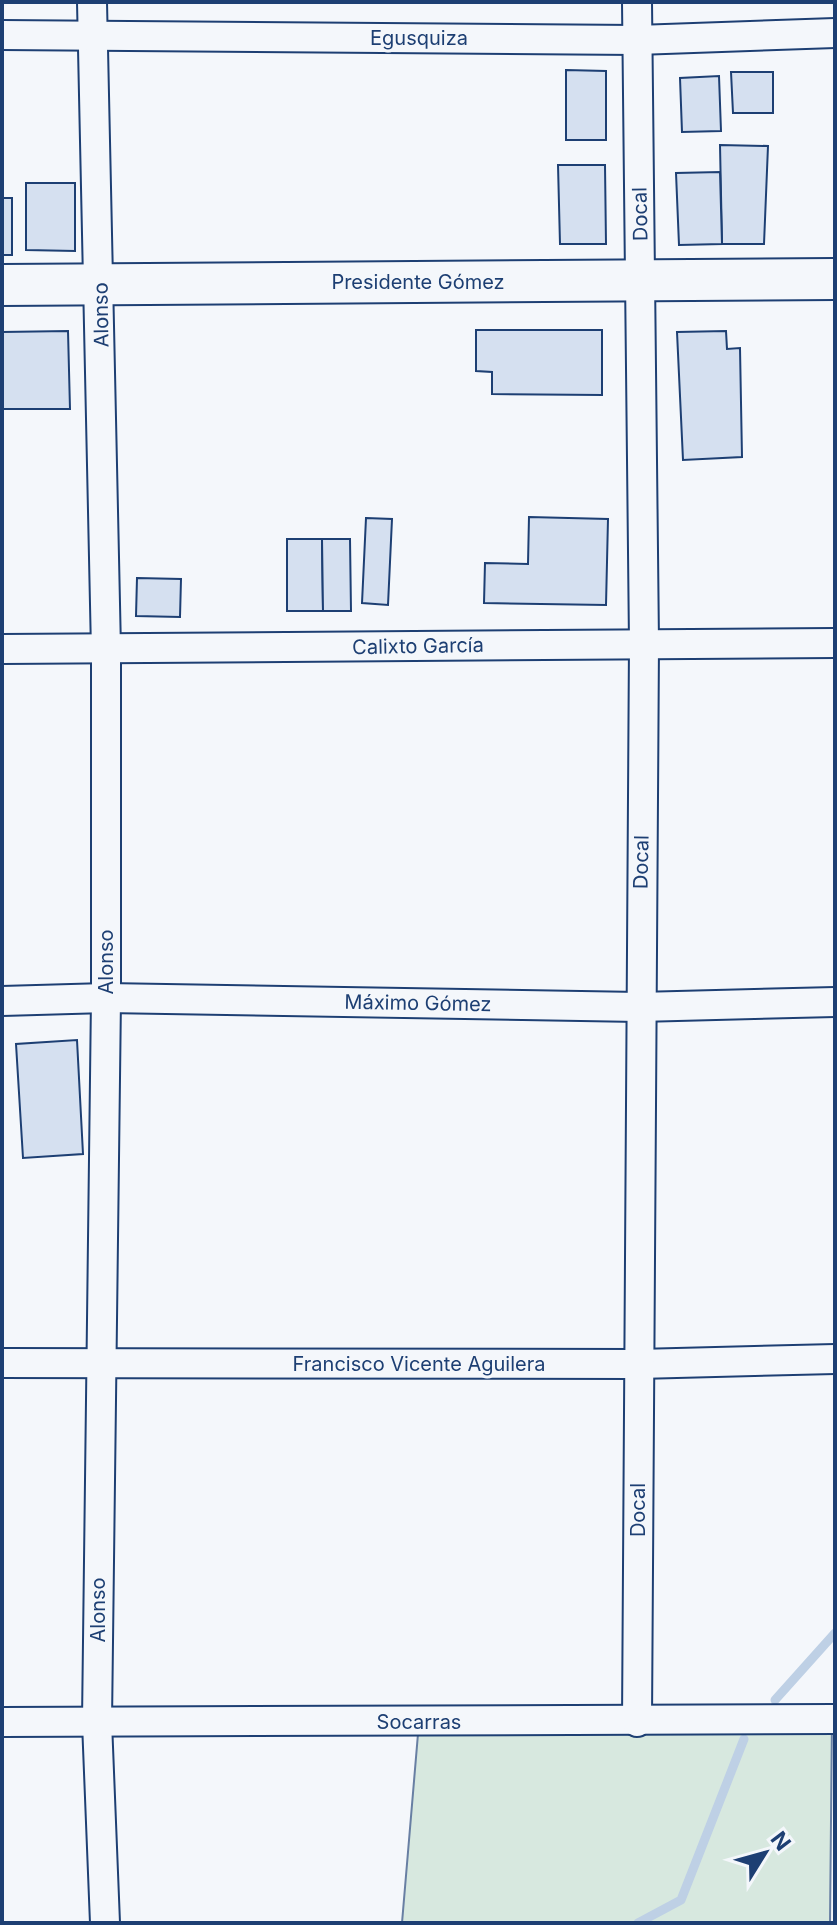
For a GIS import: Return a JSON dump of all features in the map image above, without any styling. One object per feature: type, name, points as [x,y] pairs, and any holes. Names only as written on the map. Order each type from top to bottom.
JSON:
[{"type":"main road","name":"Presidente Gómez","points":[[2,285],[835,279]]},
{"type":"street","name":"Alonso","points":[[92,2],[101,284],[106,650],[106,998],[97,1722],[105,1923]]},
{"type":"street","name":"Docal","points":[[637,2],[644,643],[639,1007],[637,1722]]},
{"type":"street","name":"Egusquiza","points":[[2,35],[637,40],[835,33]]},
{"type":"street","name":"Calixto García","points":[[2,649],[835,643]]},
{"type":"street","name":"Máximo Gómez","points":[[2,1001],[106,998],[639,1007],[835,1002]]},
{"type":"street","name":"Francisco Vicente Aguilera","points":[[2,1363],[638,1364],[835,1359]]},
{"type":"street","name":"Socarras","points":[[2,1722],[835,1719]]},
{"type":"shaded area","points":[[832,1719],[830,1923],[402,1923],[419,1722]]},
{"type":"building","points":[[566,70],[606,71],[606,140],[566,140]]},
{"type":"building","points":[[731,72],[773,72],[773,113],[733,113]]},
{"type":"building","points":[[719,76],[721,131],[682,132],[680,78]]},
{"type":"building","points":[[720,145],[768,146],[764,244],[722,244]]},
{"type":"building","points":[[558,165],[605,165],[606,244],[560,244]]},
{"type":"building","points":[[720,172],[722,244],[679,245],[676,173]]},
{"type":"building","points":[[26,183],[75,183],[75,251],[26,250]]},
{"type":"building","points":[[2,198],[12,198],[12,255],[2,255]]},
{"type":"building","points":[[476,330],[602,330],[602,395],[492,394],[492,372],[476,371]]},
{"type":"building","points":[[68,331],[70,409],[2,409],[2,332]]},
{"type":"building","points":[[726,331],[727,349],[740,348],[742,457],[683,460],[677,332]]},
{"type":"building","points":[[529,517],[608,519],[606,605],[484,603],[485,563],[528,564]]},
{"type":"building","points":[[366,518],[392,519],[388,605],[362,603]]},
{"type":"building","points":[[287,539],[322,539],[323,611],[287,611]]},
{"type":"building","points":[[322,539],[350,539],[351,611],[323,611]]},
{"type":"building","points":[[137,578],[181,579],[180,617],[136,616]]},
{"type":"building","points":[[77,1040],[83,1154],[23,1158],[16,1044]]},
{"type":"waterway","points":[[775,1700],[835,1633]]},
{"type":"waterway","points":[[638,1923],[681,1900],[744,1739]]}]
